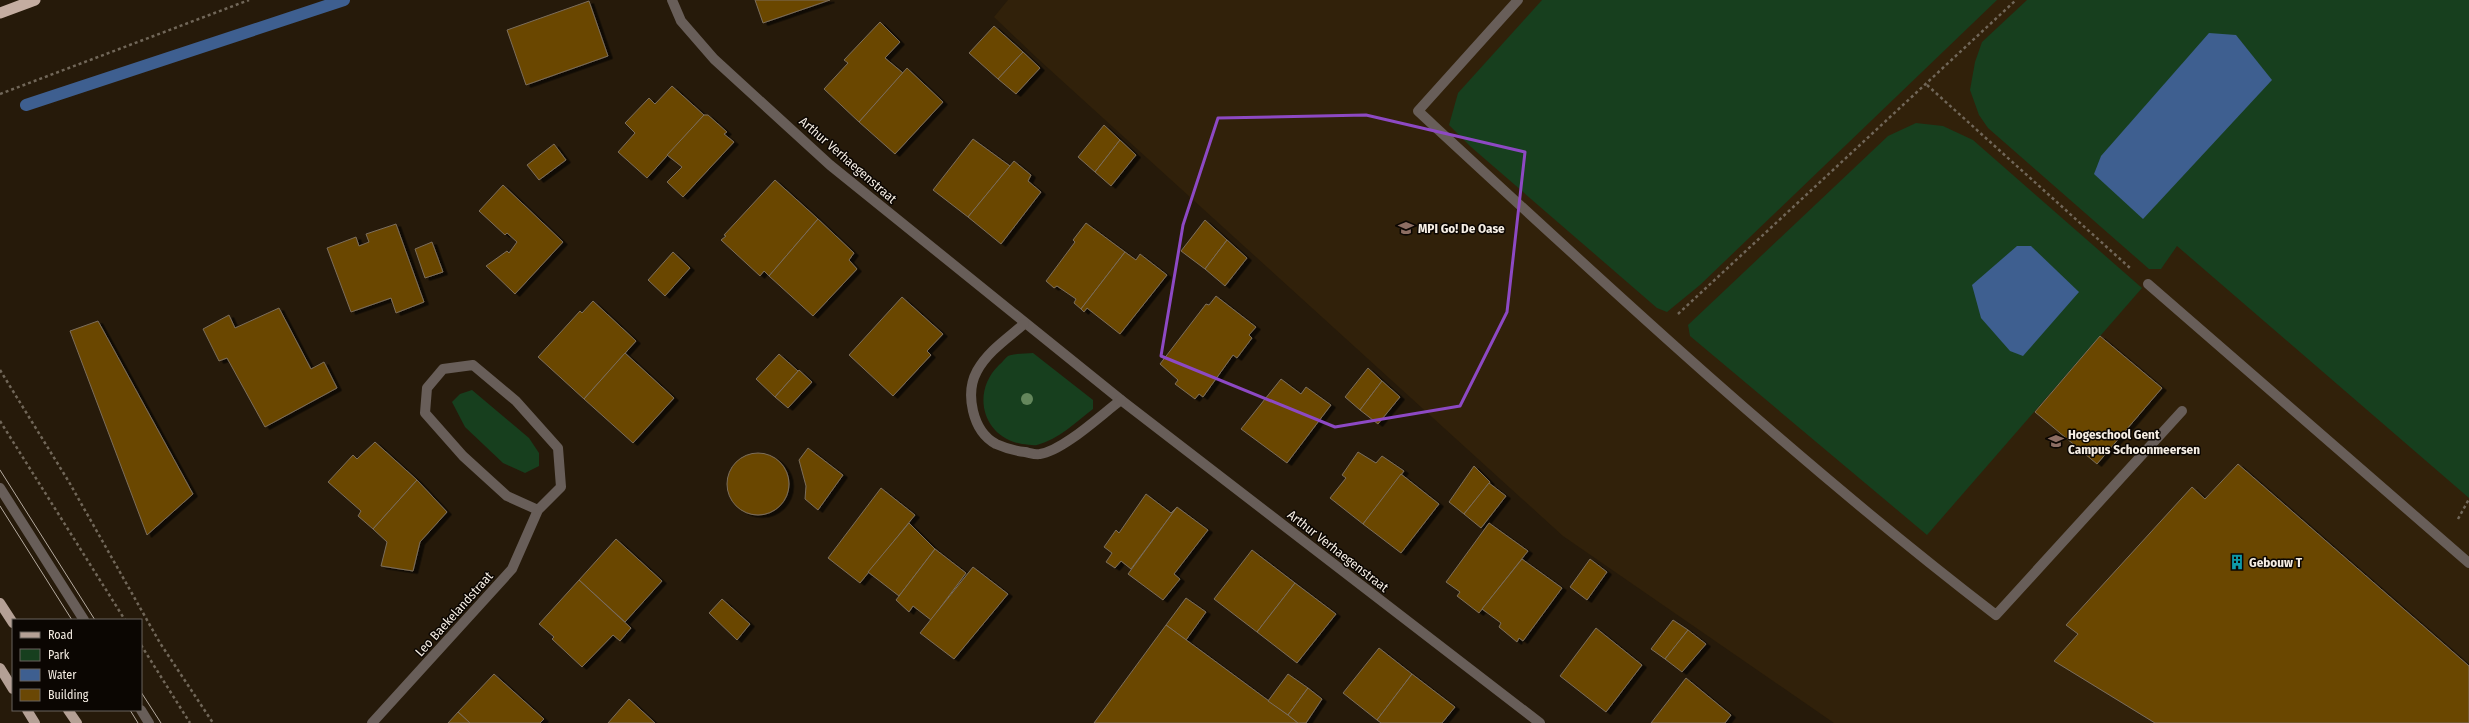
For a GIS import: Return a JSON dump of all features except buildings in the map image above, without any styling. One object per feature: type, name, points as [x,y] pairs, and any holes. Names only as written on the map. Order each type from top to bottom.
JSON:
[{"type":"highway","points":[[0,13],[35,0]]},
{"type":"main road","points":[[0,603],[12,621]]},
{"type":"main road","points":[[0,668],[12,687]]},
{"type":"main road","points":[[27,711],[35,723]]},
{"type":"main road","points":[[69,711],[76,723]]},
{"type":"street","name":"Arthur Verhaegenstraat","points":[[672,0],[681,21],[714,59],[830,165],[1024,324],[1540,723]]},
{"type":"street","points":[[1518,0],[1418,111],[1658,333],[1920,557],[1996,615],[2182,411]]},
{"type":"street","points":[[2148,284],[2469,564]]},
{"type":"street","points":[[1024,324],[988,356],[976,372],[971,391],[973,411],[981,429],[995,443],[1016,451],[1040,454],[1068,441],[1121,400]]},
{"type":"street","name":"Leo Baekelandstraat","points":[[372,723],[512,570],[538,510],[561,486],[558,448],[516,401],[473,365],[443,369],[427,388],[425,412],[463,456],[507,496],[538,510]]},
{"type":"street","points":[[0,488],[83,619]]},
{"type":"street","points":[[142,711],[150,723]]},
{"type":"path","points":[[0,94],[249,0]]},
{"type":"path","points":[[1658,333],[1927,85],[2016,0]]},
{"type":"path","points":[[1927,85],[2148,284]]},
{"type":"path","points":[[0,370],[69,482],[160,643],[213,723]]},
{"type":"path","points":[[0,421],[124,619]]},
{"type":"path","points":[[142,647],[190,723]]},
{"type":"highlighted area","points":[[1366,115],[1525,152],[1507,312],[1460,406],[1335,427],[1161,356],[1183,225],[1218,118]]},
{"type":"shaded area","name":"Hogeschool Gent Campus Schoonmeersen","points":[[1008,0],[2469,0],[2469,723],[1834,723],[1563,536],[1037,58],[994,17]]},
{"type":"green space","points":[[1542,0],[1997,0],[1700,285],[1667,312],[1657,308],[1471,147],[1449,125],[1458,93]]},
{"type":"green space","points":[[2027,0],[2469,0],[2469,498],[2177,246],[2161,269],[2149,269],[1988,128],[1979,115],[1970,90],[1975,62],[1982,42]]},
{"type":"green space","points":[[1916,123],[1943,126],[1973,140],[2142,288],[1927,535],[1690,336],[1688,325],[1888,136]]},
{"type":"green space","points":[[1033,353],[1093,400],[1093,409],[1074,425],[1053,439],[1035,445],[1022,444],[1008,440],[998,432],[990,423],[985,412],[983,400],[985,388],[990,376],[1007,357],[1013,354]]},
{"type":"green space","points":[[472,390],[529,438],[539,453],[539,466],[525,473],[503,463],[465,427],[452,402],[460,394]]},
{"type":"water","points":[[2209,33],[2236,35],[2272,80],[2143,219],[2094,174],[2101,156]]},
{"type":"water","points":[[2017,246],[2031,246],[2079,292],[2023,356],[2010,351],[1981,318],[1972,285]]},
{"type":"waterway","points":[[26,105],[344,0]]},
{"type":"tram line","points":[[0,470],[94,619]]},
{"type":"tram line","points":[[0,506],[71,619]]},
{"type":"tram line","points":[[142,694],[161,723]]},
{"type":"tram line","points":[[131,711],[138,723]]},
{"type":"place","name":"MPI Go! De Oase","points":[[1406,228]]},
{"type":"place","name":"Hogeschool Gent Campus Schoonmeersen","points":[[2056,441]]},
{"type":"place","name":"Gebouw T","points":[[2237,562]]}]
